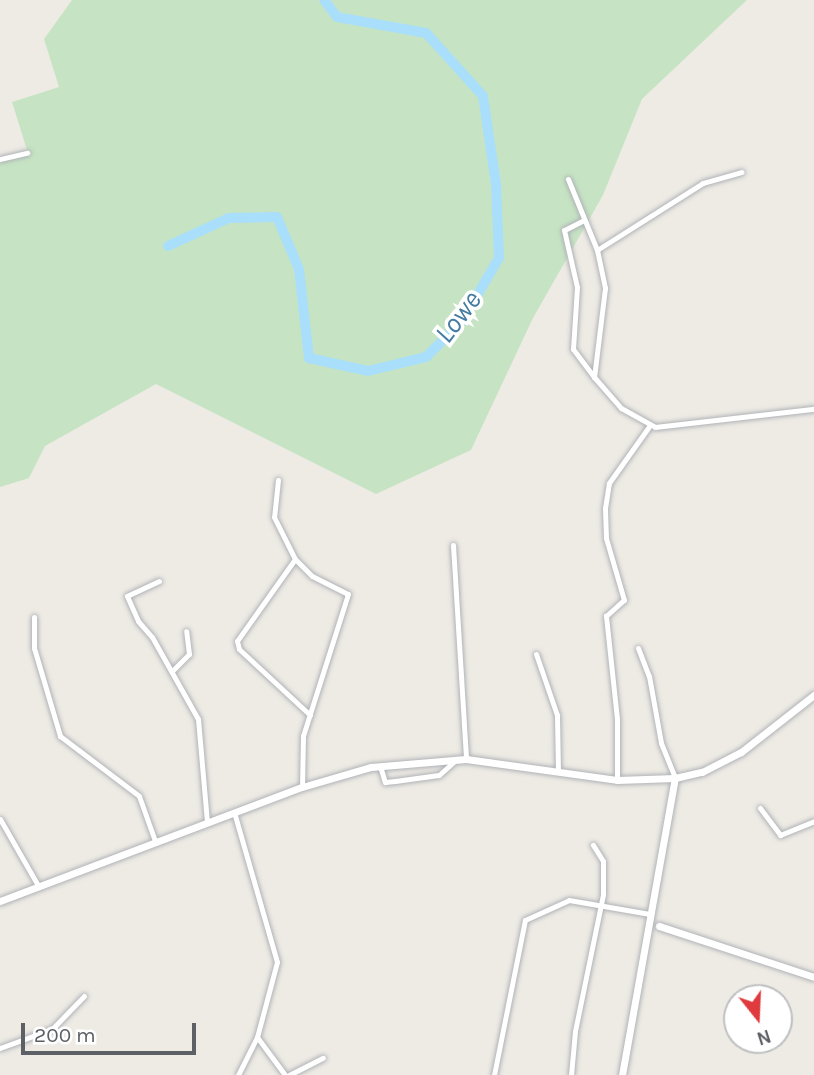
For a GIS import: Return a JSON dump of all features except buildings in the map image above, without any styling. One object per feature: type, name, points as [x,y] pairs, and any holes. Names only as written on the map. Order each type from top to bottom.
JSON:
[{"type":"street","points":[[0,159],[27,153]]},
{"type":"street","points":[[597,250],[703,183],[741,172]]},
{"type":"street","points":[[568,179],[597,250],[605,288],[594,377]]},
{"type":"street","points":[[583,220],[564,230],[577,287],[573,349],[621,408],[650,425],[814,410]]},
{"type":"street","points":[[617,780],[617,719],[606,616],[624,600],[606,538],[605,508],[609,483],[650,425]]},
{"type":"street","points":[[278,480],[274,517],[295,559],[312,576],[348,594],[299,754],[302,786]]},
{"type":"street","points":[[453,545],[466,758]]},
{"type":"street","points":[[295,559],[237,640],[239,649],[310,715]]},
{"type":"street","points":[[159,581],[127,596],[138,621],[172,671],[198,719],[208,822]]},
{"type":"street","points":[[34,617],[34,648],[60,736],[139,796],[155,841]]},
{"type":"street","points":[[172,671],[189,654],[186,631]]},
{"type":"street","points":[[622,1075],[675,778],[661,743],[649,676],[638,648]]},
{"type":"street","points":[[536,654],[557,715],[558,770]]},
{"type":"street","points":[[0,901],[302,786],[380,765],[466,758],[617,780],[675,778],[728,761],[814,695]]},
{"type":"street","points":[[380,765],[385,782],[439,775],[457,759]]},
{"type":"street","points":[[760,808],[780,835],[814,821]]},
{"type":"street","points":[[234,812],[277,951],[257,1037],[239,1075]]},
{"type":"street","points":[[0,819],[39,887]]},
{"type":"street","points":[[571,1075],[575,1031],[605,868],[593,845]]},
{"type":"street","points":[[494,1075],[525,920],[564,900],[600,904],[650,915],[659,926],[814,977]]},
{"type":"street","points":[[646,933],[659,926]]},
{"type":"street","points":[[0,1048],[52,1029],[84,996]]},
{"type":"street","points":[[257,1037],[287,1075],[323,1058]]},
{"type":"green space","points":[[72,0],[747,0],[642,99],[603,195],[533,318],[471,450],[376,494],[156,384],[45,446],[29,478],[0,487],[0,159],[27,150],[12,102],[59,87],[44,39]]},
{"type":"waterway","name":"Lowe","points":[[168,246],[229,218],[277,217],[299,269],[309,358],[368,371],[426,357],[462,321],[499,258],[496,184],[483,96],[426,33],[337,17],[324,0]]}]
